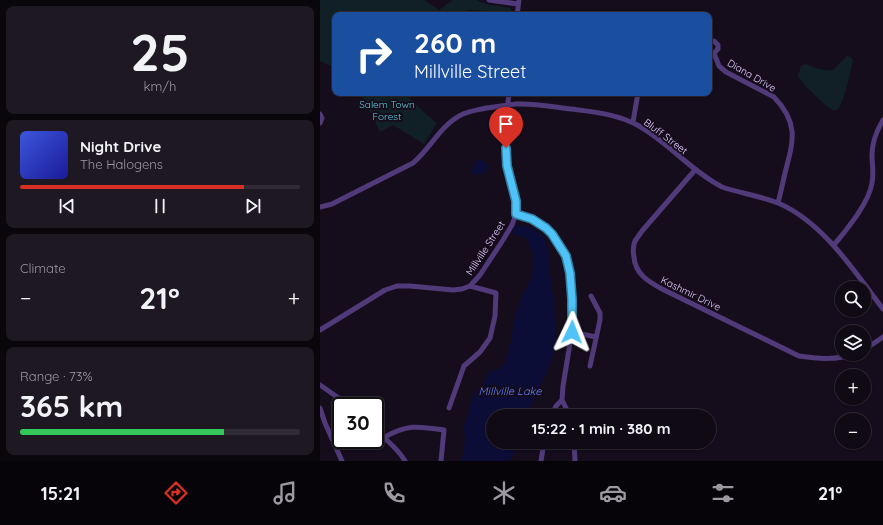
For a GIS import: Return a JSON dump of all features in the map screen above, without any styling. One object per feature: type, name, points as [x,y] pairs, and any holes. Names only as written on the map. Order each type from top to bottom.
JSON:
[{"type":"street","points":[[489,0],[518,2],[517,12]]},
{"type":"street","name":"Diana Drive","points":[[712,41],[714,41],[718,45],[718,49],[712,52]]},
{"type":"street","name":"Diana Drive","points":[[712,55],[719,66],[726,72],[774,97],[780,103],[788,118],[793,139],[778,203]]},
{"type":"street","name":"Millville Street","points":[[320,330],[385,290],[397,286],[454,290],[462,289],[470,286],[480,275],[504,240],[516,214],[516,201],[507,166],[506,135],[509,96]]},
{"type":"street","points":[[633,122],[637,96]]},
{"type":"street","name":"Bluff Street","points":[[320,207],[332,204],[413,162],[420,157],[439,133],[452,121],[463,114],[476,110],[508,105],[532,105],[618,117],[633,122],[658,139],[695,170],[722,187],[778,203],[808,221],[834,245],[883,310]]},
{"type":"street","points":[[320,114],[322,118],[320,124]]},
{"type":"street","points":[[834,245],[863,205],[870,190],[873,176],[873,147],[883,120]]},
{"type":"street","name":"Kashmir Drive","points":[[695,170],[642,231],[635,242],[633,250],[634,262],[643,277],[662,288],[799,356],[835,359]]},
{"type":"street","points":[[516,214],[532,219],[546,228],[555,238],[566,256],[570,273],[572,299],[572,332],[562,400],[566,409]]},
{"type":"street","points":[[449,408],[464,366],[480,352],[490,338],[496,316],[496,293],[470,286]]},
{"type":"street","points":[[590,366],[600,313],[591,296]]},
{"type":"street","points":[[572,332],[596,337]]},
{"type":"street","points":[[871,345],[883,337]]},
{"type":"street","points":[[320,385],[337,397]]},
{"type":"street","points":[[555,409],[562,400]]},
{"type":"street","points":[[320,408],[342,461]]},
{"type":"street","points":[[384,438],[404,428],[417,427],[444,430],[441,461]]},
{"type":"street","points":[[384,439],[397,449],[405,461]]},
{"type":"street","points":[[541,461],[543,449]]},
{"type":"street","points":[[574,449],[575,461]]},
{"type":"green space","points":[[320,0],[424,0],[439,10],[453,0],[476,0],[486,4],[510,8],[512,11],[497,12],[468,10],[468,12],[332,12],[332,67],[320,61]]},
{"type":"green space","points":[[847,56],[851,57],[853,61],[842,102],[837,110],[833,110],[826,106],[798,76],[801,66],[806,64],[819,69],[833,70]]},
{"type":"green space","name":"Salem Town Forest","points":[[362,96],[407,96],[437,123],[424,144],[393,125],[380,132]]},
{"type":"water","points":[[477,160],[481,160],[489,165],[486,172],[476,175],[471,171]]},
{"type":"water","name":"Millville Lake","points":[[516,225],[532,228],[542,235],[546,244],[549,254],[554,302],[556,344],[549,367],[529,409],[486,409],[486,449],[515,449],[514,454],[509,461],[461,461],[465,440],[463,428],[471,400],[476,391],[481,389],[489,372],[497,370],[504,365],[510,347],[515,316],[523,293],[530,281],[534,267],[533,255],[527,239],[512,233]]},
{"type":"route","points":[[506,148],[507,166],[515,192],[516,214],[532,219],[546,228],[562,249],[569,264],[573,316],[572,332]]}]
